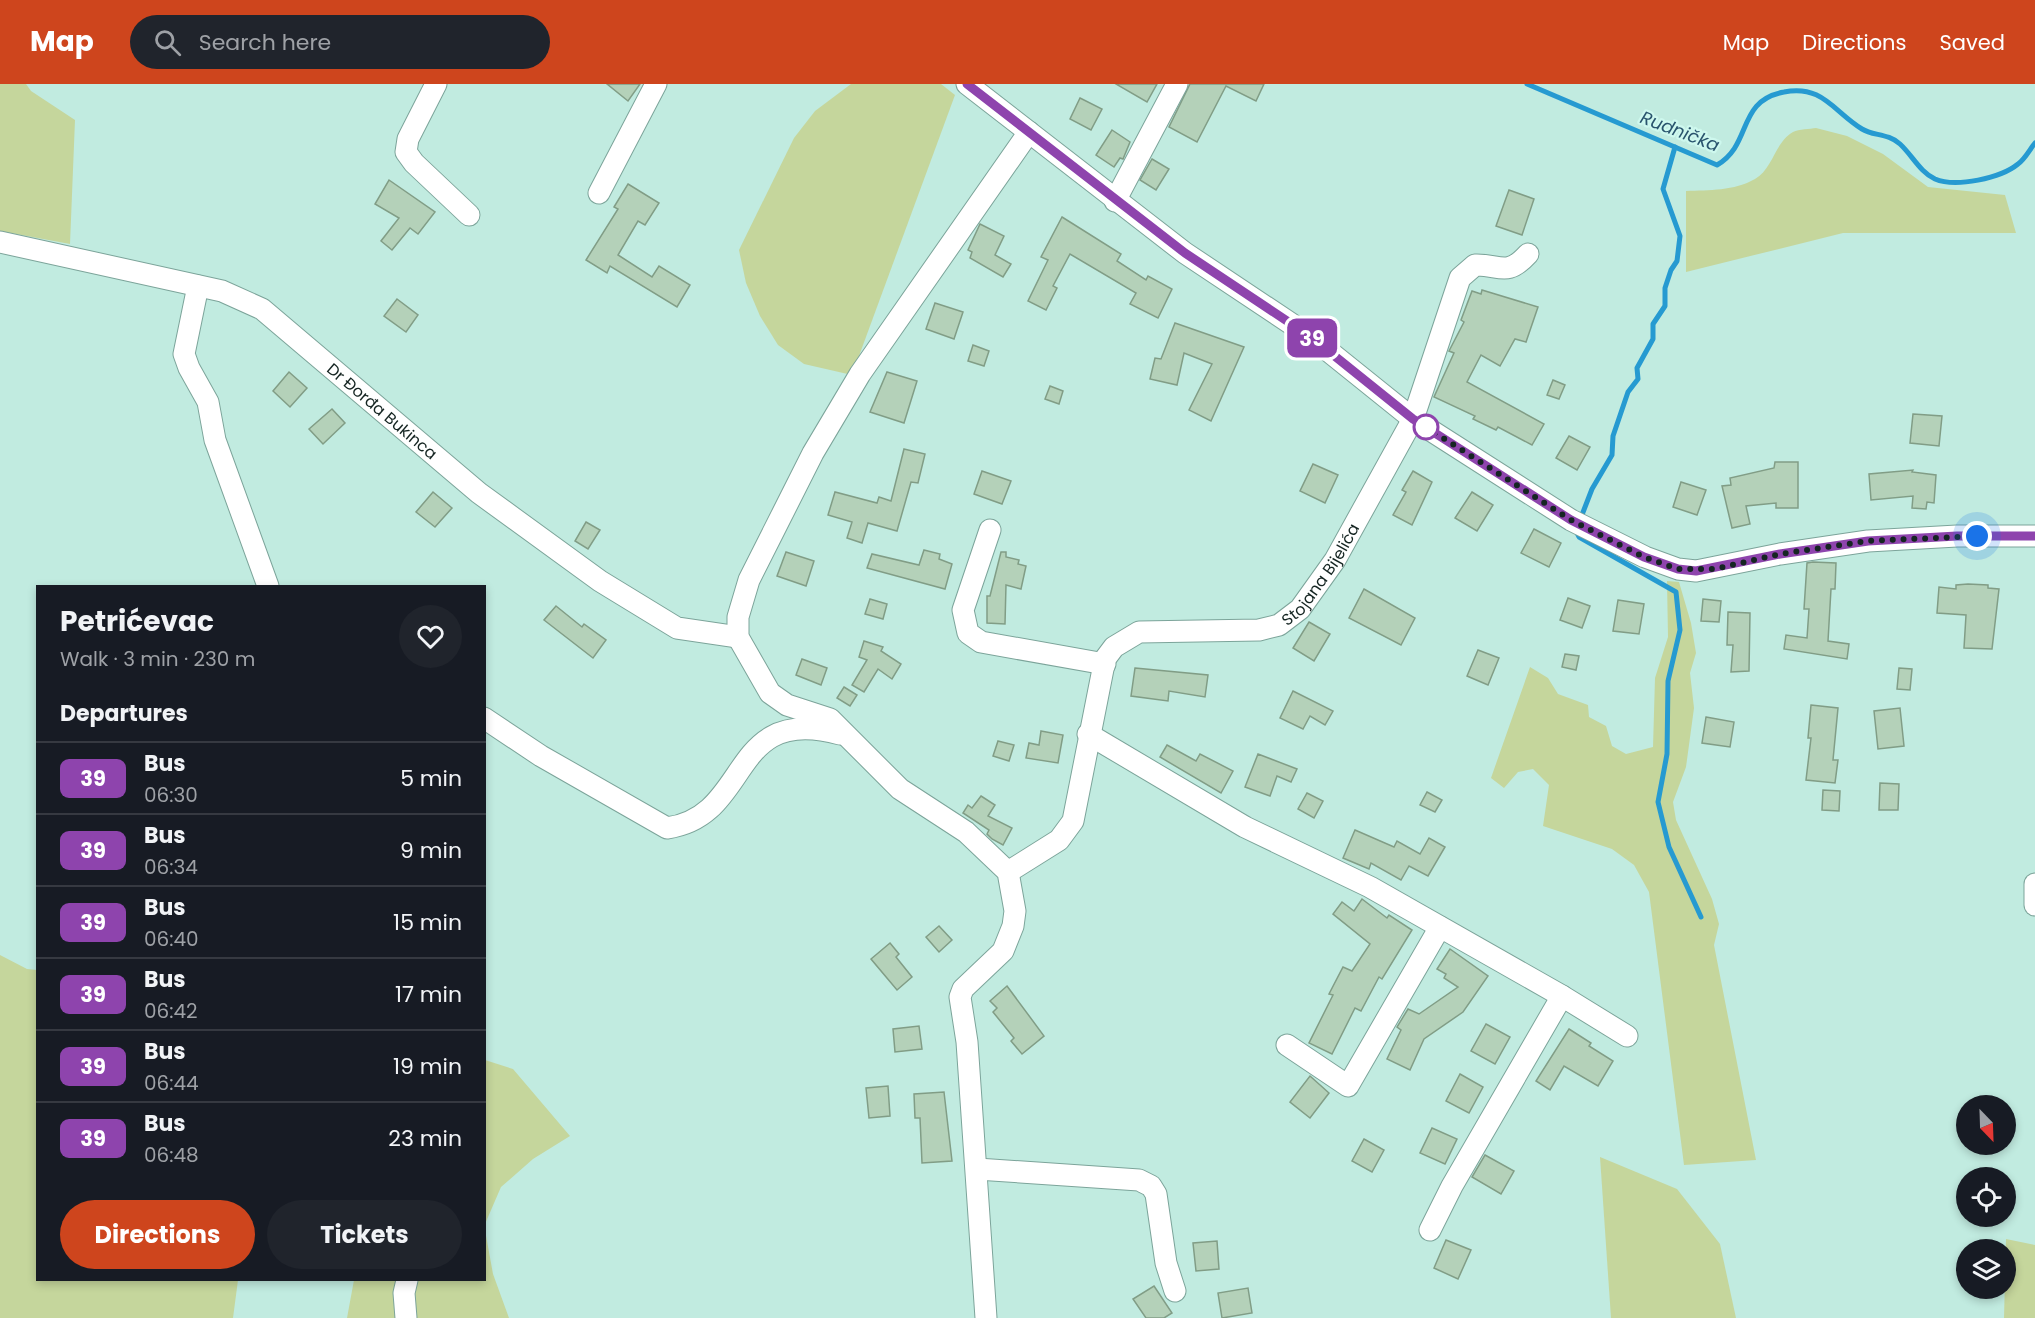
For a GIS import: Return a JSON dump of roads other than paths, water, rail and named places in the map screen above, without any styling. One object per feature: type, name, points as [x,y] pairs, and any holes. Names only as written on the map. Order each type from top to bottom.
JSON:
[{"type":"street","points":[[436,84],[408,139],[406,152],[414,163],[469,215]]},
{"type":"street","points":[[599,193],[656,84]]},
{"type":"street","points":[[1115,201],[1177,84]]},
{"type":"street","points":[[975,87],[1115,201],[1185,253],[1311,337],[1413,419],[1580,525],[1660,564],[1696,571],[1780,554],[1868,541],[1957,536],[2035,536]]},
{"type":"street","points":[[987,1318],[967,1042],[960,997],[963,989],[1003,951],[1010,938],[1015,911],[1008,872],[966,832],[900,789],[830,719],[787,705],[770,693],[738,637],[738,617],[749,580],[819,443],[860,374],[1029,132]]},
{"type":"street","name":"Dr Đorđa Bukinca","points":[[0,242],[222,291],[262,309],[479,493],[647,611],[677,628],[738,637]]},
{"type":"street","name":"Stojana Bijelića","points":[[1008,872],[1059,840],[1068,831],[1073,821],[1088,734],[1105,664],[1114,647],[1139,632],[1269,628],[1289,618],[1300,609],[1335,560],[1413,419],[1460,278],[1474,265],[1505,270],[1512,268],[1528,254]]},
{"type":"street","points":[[198,285],[184,354],[208,402],[215,440],[268,585]]},
{"type":"street","points":[[990,530],[963,609],[969,633],[981,642],[1105,664]]},
{"type":"street","points":[[486,719],[541,756],[667,828],[678,827],[707,810],[720,799],[760,743],[771,735],[787,730],[813,727],[846,735]]},
{"type":"street","points":[[1088,734],[1245,827],[1370,887],[1562,996],[1627,1036]]},
{"type":"street","points":[[2035,884],[2035,904]]},
{"type":"street","points":[[1287,1045],[1348,1086],[1440,927]]},
{"type":"street","points":[[1430,1230],[1452,1186],[1562,996]]},
{"type":"street","points":[[977,1169],[1138,1180],[1151,1186],[1156,1194],[1166,1263],[1175,1291]]},
{"type":"street","points":[[406,1318],[404,1293],[407,1281]]},
{"type":"waterway","name":"Rudnička","points":[[1527,84],[1717,165],[1736,146],[1758,104],[1769,97],[1797,91],[1818,96],[1862,129],[1895,140],[1925,172],[1944,182],[1966,182],[2001,174],[2021,162],[2035,143]]},
{"type":"waterway","points":[[1580,520],[1592,489],[1612,455],[1613,436],[1628,392],[1638,379],[1637,368],[1653,339],[1653,324],[1665,306],[1665,288],[1671,270],[1677,261],[1680,236],[1663,189],[1675,147]]},
{"type":"waterway","points":[[1576,531],[1579,537],[1676,592],[1680,630],[1668,681],[1667,754],[1658,802],[1669,847],[1701,917]]}]
